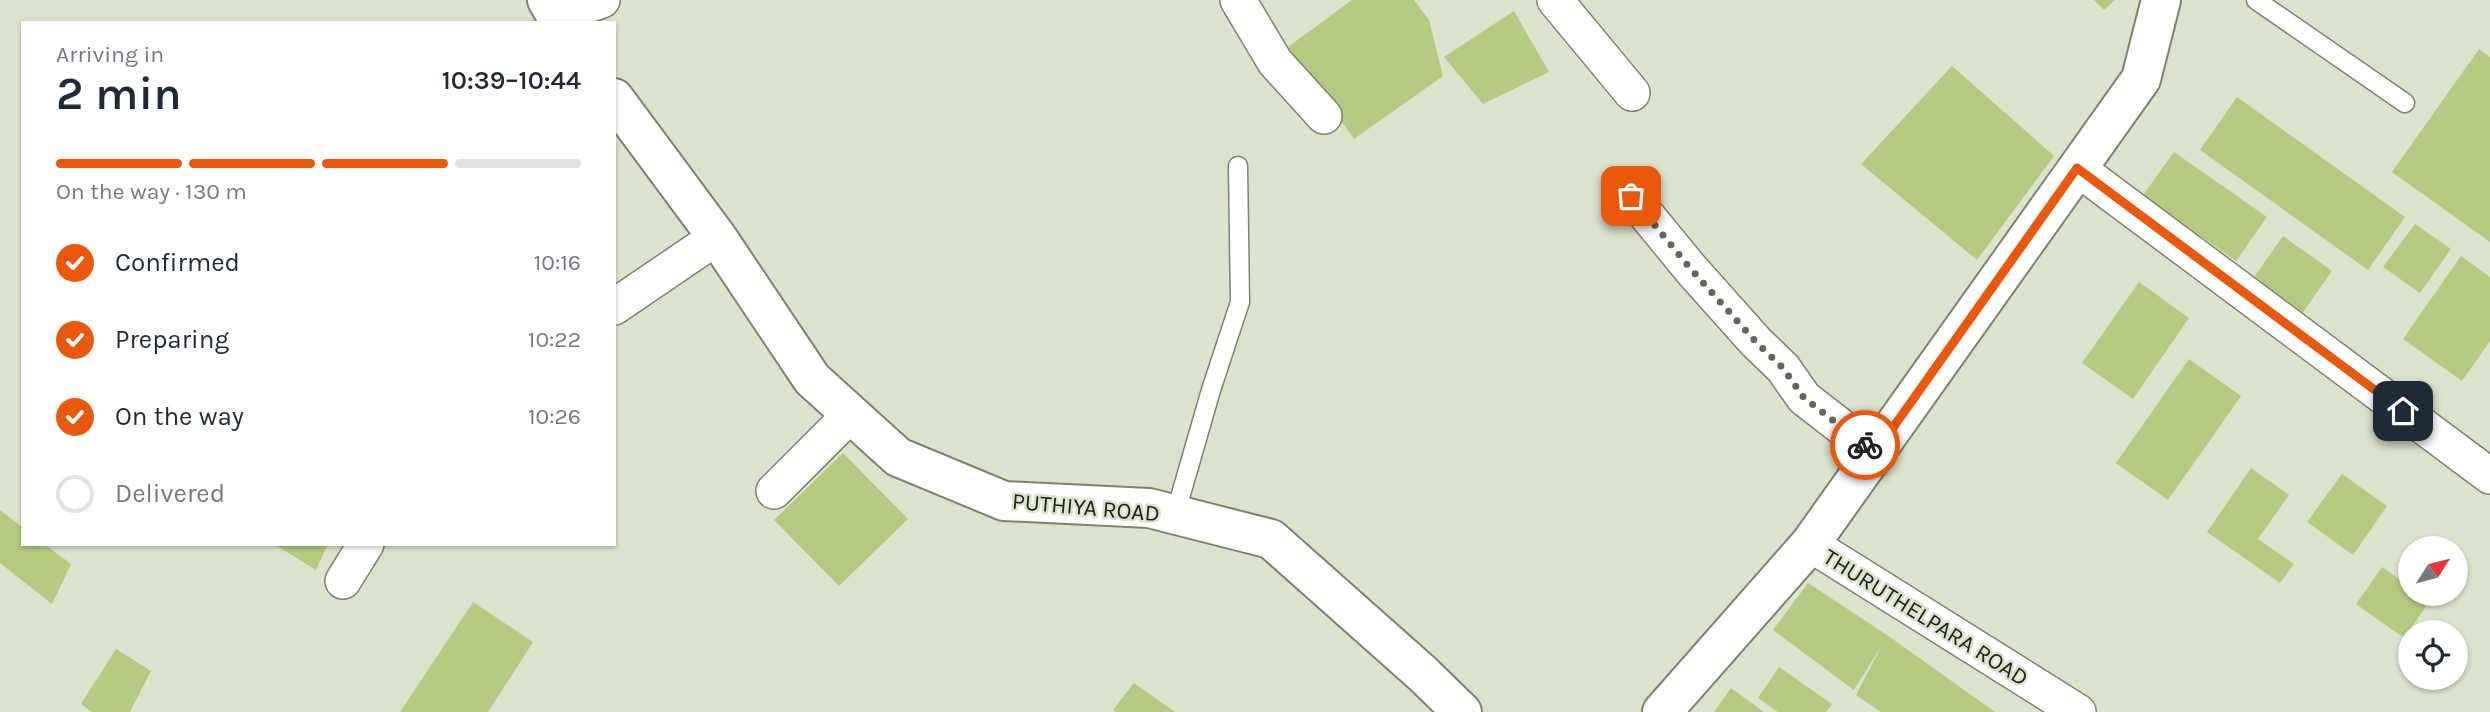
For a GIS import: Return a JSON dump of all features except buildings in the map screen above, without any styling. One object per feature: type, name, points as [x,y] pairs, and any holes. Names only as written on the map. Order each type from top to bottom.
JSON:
[{"type":"street","points":[[554,13],[602,0]]},
{"type":"street","points":[[1238,0],[1275,62],[1324,116]]},
{"type":"street","points":[[1555,0],[1632,93]]},
{"type":"street","points":[[1662,712],[1810,544],[2141,79],[2161,0]]},
{"type":"street","name":"PUTHIYA ROAD","points":[[616,102],[718,237],[812,379],[898,457],[1004,501],[1149,508],[1271,539],[1462,712]]},
{"type":"street","points":[[2077,168],[2490,476]]},
{"type":"street","points":[[1631,196],[1690,268],[1783,368],[1804,398],[1875,453]]},
{"type":"street","points":[[616,306],[718,237]]},
{"type":"street","points":[[774,491],[851,414]]},
{"type":"street","name":"THURUTHELPARA ROAD","points":[[1810,544],[2078,712]]},
{"type":"street","points":[[343,581],[365,546]]},
{"type":"lane","points":[[2256,0],[2405,103]]},
{"type":"lane","points":[[1175,514],[1240,302],[1238,166]]},
{"type":"way so far","points":[[1631,196],[1690,268],[1783,368],[1804,398],[1865,445]]},
{"type":"route","points":[[1865,445],[1875,453],[2077,168],[2403,411]]}]
